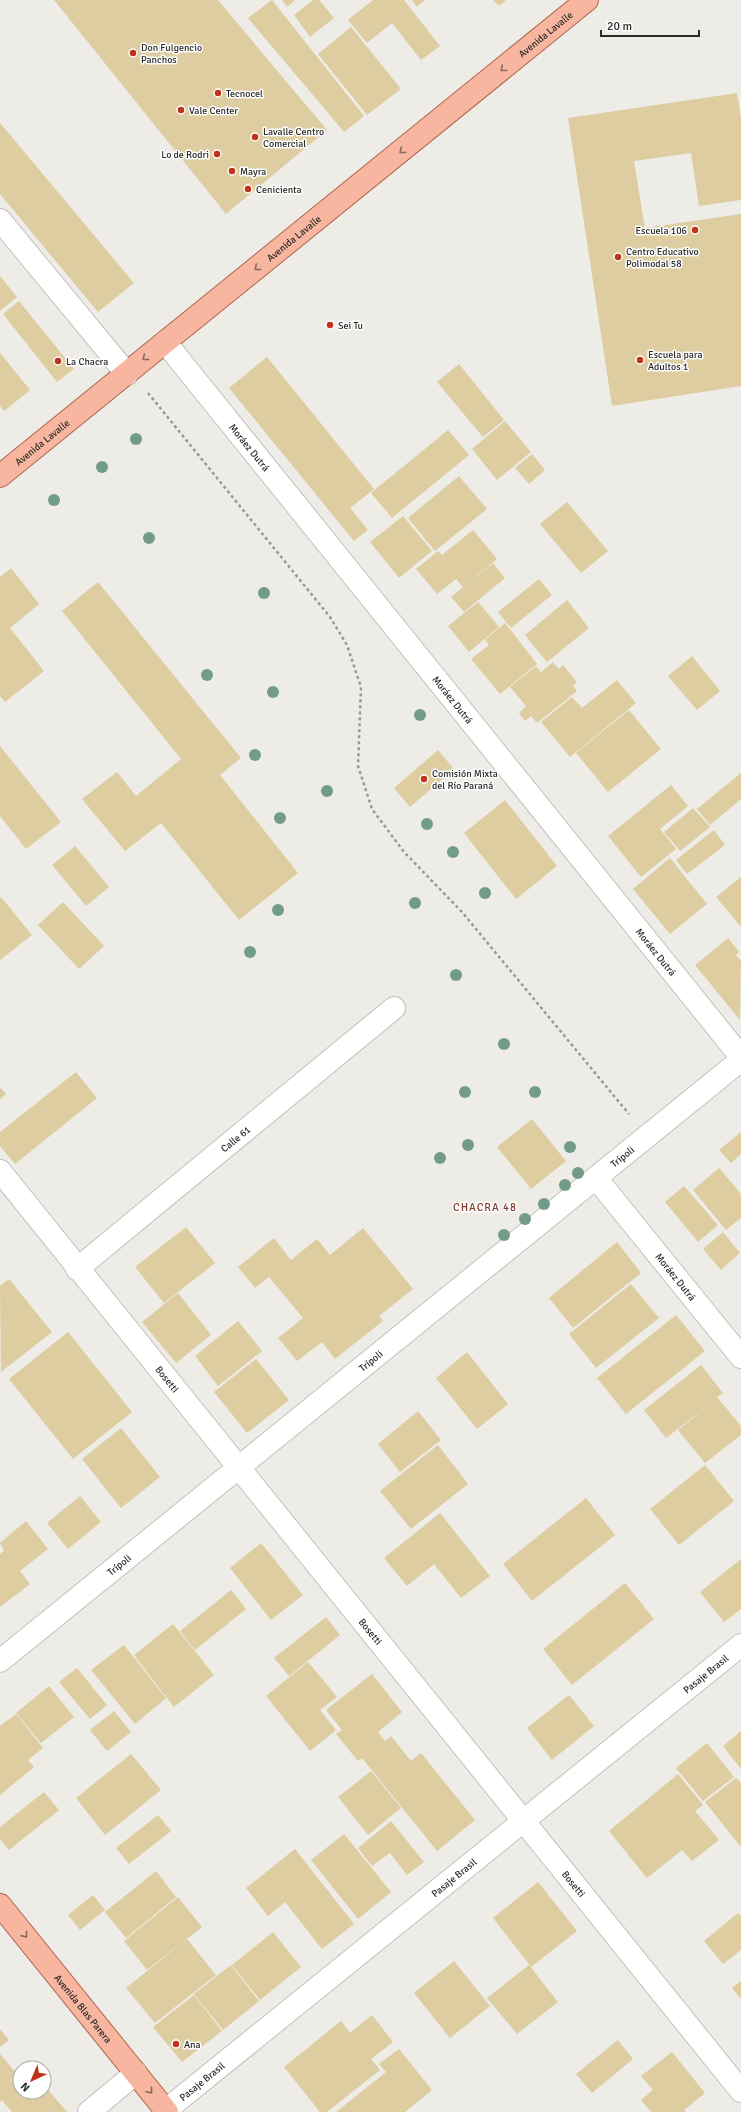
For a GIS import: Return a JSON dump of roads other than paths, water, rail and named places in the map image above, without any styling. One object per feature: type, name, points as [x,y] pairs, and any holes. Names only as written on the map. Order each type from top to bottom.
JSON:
[{"type":"main road","name":"Avenida Lavalle","points":[[0,476],[587,0]]},
{"type":"main road","name":"Avenida Blas Parera","points":[[0,1905],[167,2111]]},
{"type":"street","points":[[0,220],[129,372]]},
{"type":"street","name":"Moráez Dutrá","points":[[165,342],[741,1057]]},
{"type":"street","name":"Calle 61","points":[[77,1269],[394,1008]]},
{"type":"street","name":"Trípoli","points":[[0,1661],[741,1060]]},
{"type":"street","name":"Bosetti","points":[[0,1171],[77,1269],[741,2091]]},
{"type":"street","name":"Moráez Dutrá","points":[[596,1178],[741,1357]]},
{"type":"street","name":"Pasaje Brasil","points":[[167,2111],[741,1645]]},
{"type":"street","points":[[89,2112],[136,2073]]},
{"type":"place","name":"Don Fulgencio Panchos","points":[[133,53]]},
{"type":"place","name":"Tecnocel","points":[[218,93]]},
{"type":"place","name":"Vale Center","points":[[181,110]]},
{"type":"place","name":"Lavalle Centro Comercial","points":[[255,137]]},
{"type":"place","name":"Lo de Rodri","points":[[217,154]]},
{"type":"place","name":"Mayra","points":[[232,171]]},
{"type":"place","name":"Cenicienta","points":[[248,189]]},
{"type":"place","name":"Escuela 106","points":[[695,230]]},
{"type":"place","name":"Centro Educativo Polimodal 58","points":[[618,257]]},
{"type":"place","name":"Sei Tu","points":[[330,325]]},
{"type":"place","name":"Escuela para Adultos 1","points":[[640,360]]},
{"type":"place","name":"La Chacra","points":[[58,361]]},
{"type":"place","name":"Comisión Mixta del Río Paraná","points":[[424,779]]},
{"type":"place","name":"Ana","points":[[176,2044]]},
{"type":"district","name":"CHACRA 48","points":[[485,1207]]}]
